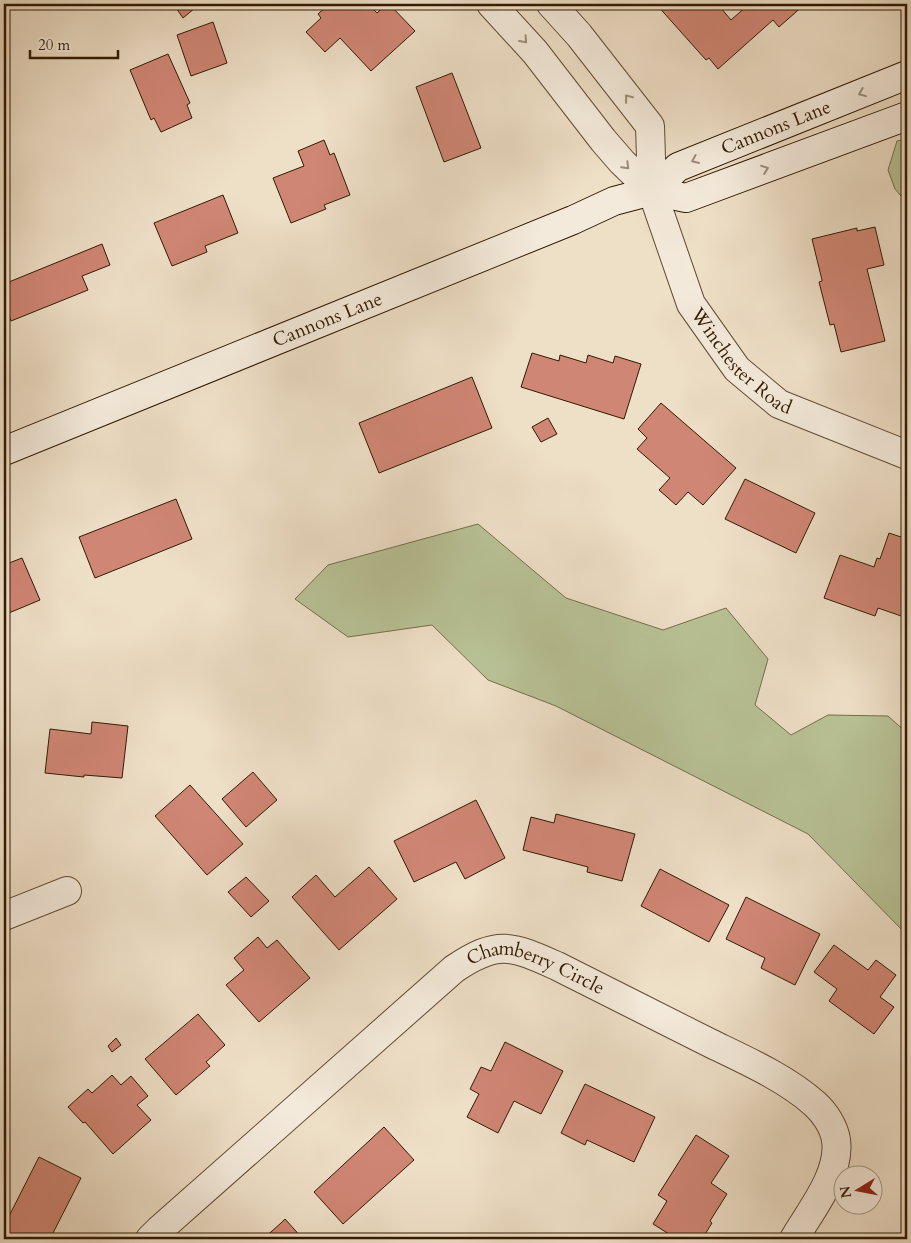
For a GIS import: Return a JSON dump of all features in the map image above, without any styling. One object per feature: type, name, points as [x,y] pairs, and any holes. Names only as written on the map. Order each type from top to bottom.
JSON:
[{"type":"street","name":"Winchester Road","points":[[491,4],[535,52],[616,155],[652,192]]},
{"type":"street","name":"Winchester Road","points":[[551,4],[579,35],[650,126],[652,192],[692,304],[737,369],[779,404],[907,455]]},
{"type":"street","name":"Cannons Lane","points":[[652,192],[678,167],[907,75]]},
{"type":"street","name":"Cannons Lane","points":[[4,451],[564,224],[614,201],[652,192],[686,198],[907,116]]},
{"type":"street","points":[[4,916],[67,891]]},
{"type":"street","name":"Chamberry Circle","points":[[150,1239],[454,969],[483,952],[501,948],[522,951],[557,966],[760,1068],[818,1106],[830,1123],[836,1140],[835,1162],[830,1179],[794,1239]]},
{"type":"green space","points":[[907,139],[907,203],[895,189],[888,170],[897,141]]},
{"type":"green space","points":[[478,524],[566,598],[663,630],[726,608],[768,659],[755,705],[791,735],[828,715],[888,716],[907,733],[907,935],[808,834],[556,706],[488,680],[432,625],[348,637],[295,599],[328,565]]},
{"type":"building","points":[[192,4],[195,8],[183,18],[174,5]]},
{"type":"building","points":[[329,4],[368,4],[377,13],[389,4],[415,31],[371,71],[340,38],[325,52],[306,32],[321,18],[318,14]]},
{"type":"building","points":[[656,4],[724,4],[720,7],[731,20],[749,4],[805,4],[779,27],[773,20],[718,69],[709,58],[706,60]]},
{"type":"building","points":[[213,22],[227,63],[191,76],[177,35]]},
{"type":"building","points":[[168,54],[190,103],[187,105],[192,118],[161,132],[154,118],[151,120],[130,70]]},
{"type":"building","points":[[452,73],[481,148],[444,162],[416,87]]},
{"type":"building","points":[[324,140],[330,155],[334,153],[350,195],[324,205],[326,209],[291,223],[273,178],[304,166],[298,151]]},
{"type":"building","points":[[223,195],[238,233],[205,246],[207,252],[172,266],[154,223]]},
{"type":"building","points":[[875,227],[884,265],[867,269],[885,341],[841,352],[834,324],[830,325],[819,282],[822,280],[812,239],[857,228],[857,231]]},
{"type":"building","points":[[102,244],[110,265],[82,276],[88,290],[11,321],[4,301],[4,284]]},
{"type":"building","points":[[532,353],[559,361],[560,355],[586,363],[588,355],[613,363],[615,356],[641,364],[624,419],[521,387]]},
{"type":"building","points":[[472,377],[492,428],[379,473],[359,423]]},
{"type":"building","points":[[661,403],[736,468],[703,505],[688,492],[676,505],[659,490],[670,478],[637,449],[647,438],[638,429]]},
{"type":"building","points":[[548,418],[557,434],[541,442],[532,427]]},
{"type":"building","points":[[745,479],[815,513],[796,553],[725,519]]},
{"type":"building","points":[[176,499],[192,539],[95,578],[79,537]]},
{"type":"building","points":[[889,533],[907,539],[907,618],[878,608],[875,616],[824,598],[840,555],[874,567],[877,558],[880,559]]},
{"type":"building","points":[[22,558],[40,600],[4,615],[4,565]]},
{"type":"building","points":[[92,722],[128,726],[122,778],[45,773],[50,729],[91,734]]},
{"type":"building","points":[[253,772],[277,800],[246,827],[222,799]]},
{"type":"building","points":[[190,785],[243,844],[207,875],[155,816]]},
{"type":"building","points":[[476,800],[505,858],[465,879],[456,862],[414,882],[394,841]]},
{"type":"building","points":[[556,814],[635,834],[622,881],[587,872],[588,867],[523,850],[531,817],[554,823]]},
{"type":"building","points":[[369,867],[397,899],[339,950],[292,897],[316,875],[335,897]]},
{"type":"building","points":[[660,869],[729,905],[709,942],[641,906]]},
{"type":"building","points":[[246,877],[269,901],[251,917],[228,892]]},
{"type":"building","points":[[746,897],[820,934],[795,985],[761,968],[765,958],[726,939]]},
{"type":"building","points":[[258,937],[267,948],[277,940],[310,978],[259,1022],[226,985],[244,970],[234,958]]},
{"type":"building","points":[[834,945],[868,970],[876,960],[896,975],[880,997],[894,1007],[874,1034],[829,1001],[837,989],[814,972]]},
{"type":"building","points":[[198,1014],[225,1045],[206,1062],[210,1066],[176,1095],[145,1059]]},
{"type":"building","points":[[116,1038],[121,1045],[112,1052],[108,1046]]},
{"type":"building","points":[[505,1042],[563,1071],[541,1114],[514,1101],[498,1133],[467,1117],[479,1094],[470,1089],[481,1067],[491,1071]]},
{"type":"building","points":[[112,1075],[121,1085],[131,1076],[148,1096],[137,1105],[151,1120],[113,1154],[85,1122],[83,1123],[68,1107],[88,1089],[92,1093]]},
{"type":"building","points":[[585,1084],[655,1117],[634,1162],[587,1140],[585,1145],[561,1133]]},
{"type":"building","points":[[384,1127],[414,1160],[343,1224],[314,1192]]},
{"type":"building","points":[[696,1135],[729,1156],[711,1183],[727,1194],[710,1221],[712,1223],[702,1239],[677,1239],[653,1224],[667,1201],[658,1195]]},
{"type":"building","points":[[39,1157],[81,1178],[50,1239],[21,1239],[4,1230],[4,1226]]},
{"type":"building","points":[[285,1219],[303,1239],[263,1239],[281,1223]]}]
